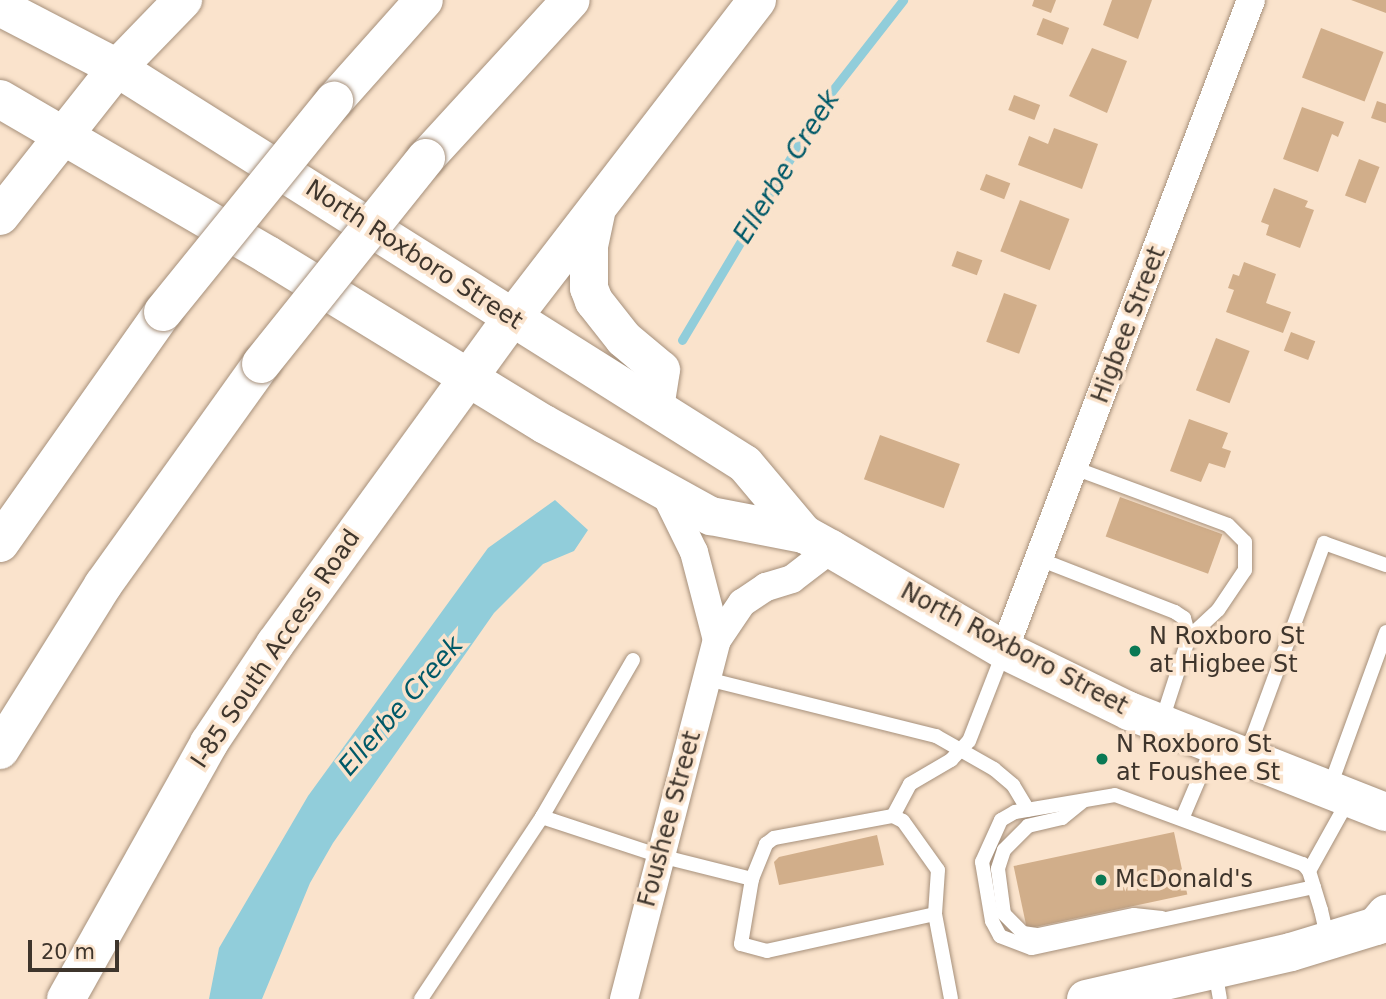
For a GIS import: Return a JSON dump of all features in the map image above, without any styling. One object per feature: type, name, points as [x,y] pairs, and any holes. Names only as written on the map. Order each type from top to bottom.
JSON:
[{"type":"main road","points":[[0,216],[117,68],[183,0]]},
{"type":"main road","points":[[0,543],[163,312],[334,101],[424,0]]},
{"type":"main road","points":[[0,750],[111,574],[261,364],[426,159],[571,0]]},
{"type":"main road","name":"I-85 South Access Road","points":[[66,999],[159,826],[209,743],[467,378],[757,0]]},
{"type":"main road","name":"North Roxboro Street","points":[[0,7],[117,68],[745,464],[818,542]]},
{"type":"main road","name":"North Roxboro Street","points":[[0,99],[268,255],[467,378],[711,516],[818,542],[1004,650],[1160,724],[1386,812]]},
{"type":"main road","points":[[596,213],[589,247],[589,289],[594,301],[624,339],[661,370],[655,407]]},
{"type":"main road","points":[[1086,999],[1217,984],[1328,941],[1384,923]]},
{"type":"street","name":"Higbee Street","points":[[1004,650],[1251,0]]},
{"type":"street","name":"Foushee Street","points":[[662,487],[694,552],[717,640]]},
{"type":"street","name":"Foushee Street","points":[[624,999],[717,640],[742,603],[766,587],[792,579],[818,542]]},
{"type":"lane","points":[[1074,468],[1228,525],[1245,542],[1245,570],[1239,582],[1189,637],[1160,724]]},
{"type":"lane","points":[[1182,819],[1229,752],[1324,543],[1386,565]]},
{"type":"lane","points":[[1039,559],[1175,612],[1184,618],[1189,637]]},
{"type":"lane","points":[[1309,871],[1339,794],[1386,632]]},
{"type":"lane","points":[[893,816],[910,783],[963,750],[978,723],[1004,650]]},
{"type":"lane","points":[[421,999],[542,817],[633,660]]},
{"type":"lane","points":[[707,679],[936,736],[963,750],[1013,785],[1028,810]]},
{"type":"lane","points":[[1314,887],[1031,948],[1000,936],[992,921],[982,862],[1001,820],[1028,810],[1115,795],[1287,856],[1309,871],[1314,887],[1328,941]]},
{"type":"lane","points":[[1084,800],[1062,818],[1028,826],[1004,850],[998,887],[1012,925],[1038,935],[1134,915],[1171,919]]},
{"type":"lane","points":[[936,914],[767,951],[741,944],[751,879],[759,853],[774,838],[893,816],[903,821],[939,870],[936,914],[951,999]]},
{"type":"lane","points":[[542,817],[660,856],[751,879]]},
{"type":"water","points":[[555,500],[588,530],[574,551],[543,564],[494,613],[333,843],[310,883],[262,999],[209,999],[219,948],[308,796],[488,548]]},
{"type":"building","points":[[1034,0],[1056,0],[1051,13],[1032,6]]},
{"type":"building","points":[[1112,0],[1152,0],[1138,39],[1103,25]]},
{"type":"building","points":[[1351,0],[1386,0],[1386,13]]},
{"type":"building","points":[[1043,18],[1069,28],[1063,45],[1037,35]]},
{"type":"building","points":[[1321,28],[1384,52],[1365,101],[1302,77]]},
{"type":"building","points":[[1092,48],[1127,61],[1107,113],[1069,96]]},
{"type":"building","points":[[1014,95],[1040,105],[1034,120],[1008,110]]},
{"type":"building","points":[[1377,101],[1386,104],[1386,123],[1371,118]]},
{"type":"building","points":[[1302,107],[1344,122],[1338,137],[1332,134],[1318,172],[1283,159]]},
{"type":"building","points":[[1054,128],[1098,144],[1082,189],[1018,165],[1029,136],[1048,144]]},
{"type":"building","points":[[1359,159],[1380,167],[1366,203],[1345,195]]},
{"type":"building","points":[[986,174],[1010,183],[1004,199],[980,190]]},
{"type":"building","points":[[1274,188],[1308,201],[1305,207],[1314,210],[1300,248],[1266,235],[1269,225],[1261,222]]},
{"type":"building","points":[[1020,200],[1069,219],[1050,270],[1000,251]]},
{"type":"building","points":[[957,251],[982,260],[977,275],[952,266]]},
{"type":"building","points":[[1244,262],[1276,274],[1266,303],[1291,312],[1283,333],[1226,312],[1234,290],[1228,288],[1233,274],[1239,276]]},
{"type":"building","points":[[1004,293],[1037,305],[1019,354],[986,342]]},
{"type":"building","points":[[1291,332],[1315,341],[1308,360],[1284,351]]},
{"type":"building","points":[[1216,338],[1250,351],[1230,403],[1196,390]]},
{"type":"building","points":[[1189,419],[1228,433],[1222,448],[1231,451],[1225,468],[1209,463],[1201,482],[1170,471]]},
{"type":"building","points":[[880,435],[960,464],[944,508],[864,479]]},
{"type":"building","points":[[1120,497],[1222,534],[1208,574],[1106,536]]},
{"type":"building","points":[[1174,832],[1187,895],[1027,929],[1014,866]]},
{"type":"building","points":[[877,835],[884,865],[779,885],[774,862],[779,857]]},
{"type":"waterway","name":"Ellerbe Creek","points":[[682,340],[825,100],[903,0]]},
{"type":"place","name":"N Roxboro St at Higbee St","points":[[1135,651]]},
{"type":"place","name":"N Roxboro St at Foushee St","points":[[1102,759]]},
{"type":"place","name":"McDonald's","points":[[1101,880]]}]
